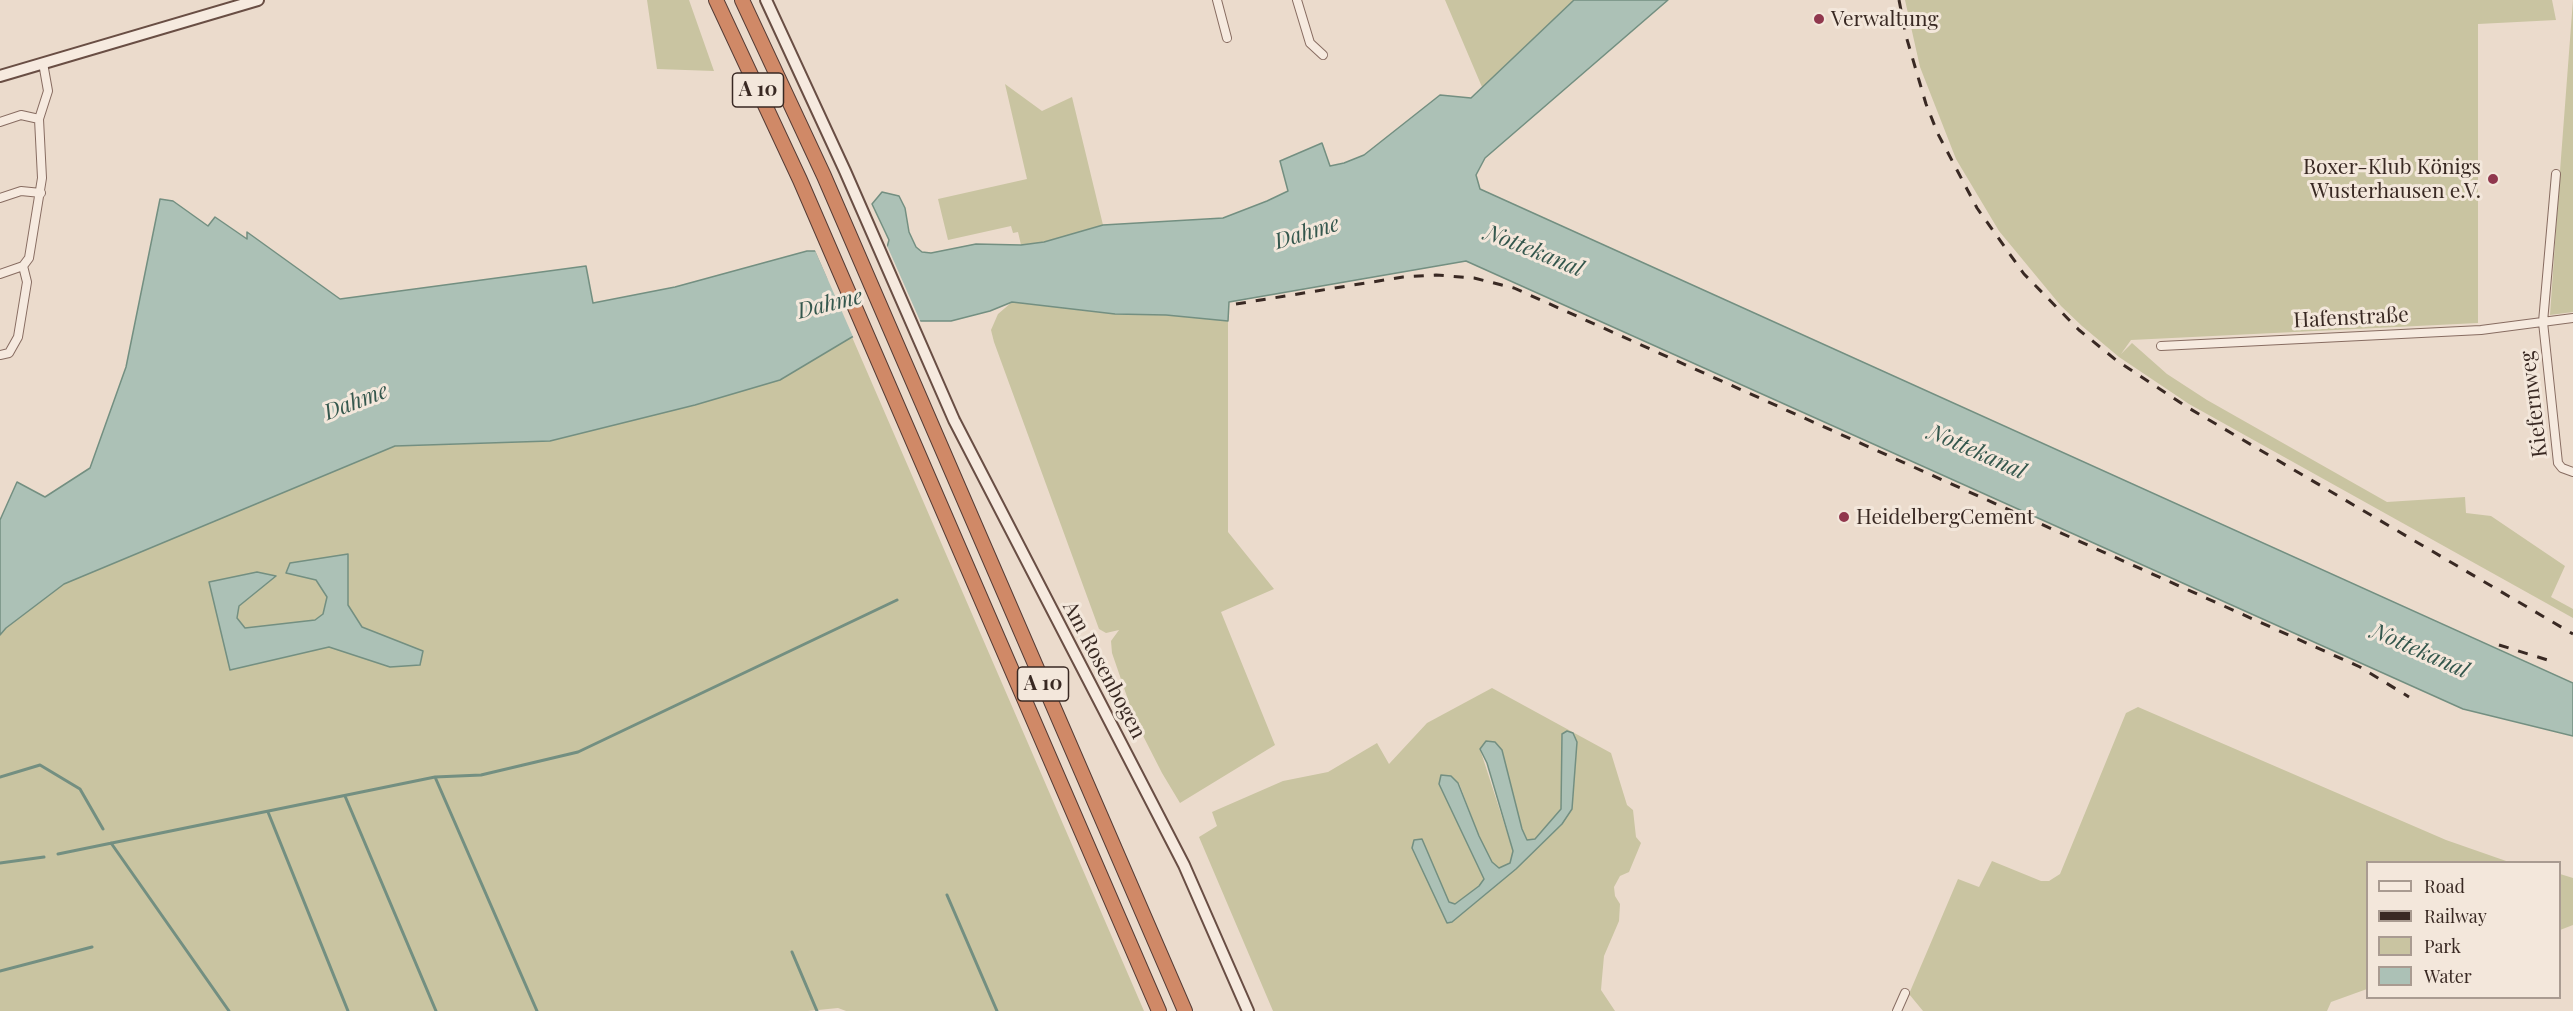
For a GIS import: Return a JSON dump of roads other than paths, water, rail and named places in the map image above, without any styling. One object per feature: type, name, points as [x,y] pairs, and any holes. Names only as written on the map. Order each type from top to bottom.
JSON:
[{"type":"highway","name":"A 10","points":[[716,0],[800,180],[1159,1011]]},
{"type":"highway","name":"A 10","points":[[742,0],[824,176],[1185,1011]]},
{"type":"main road","points":[[0,76],[258,0]]},
{"type":"main road","name":"Am Rosenbogen","points":[[766,0],[976,466],[1184,865],[1248,1011]]},
{"type":"street","points":[[1217,0],[1227,38]]},
{"type":"street","points":[[1297,0],[1310,43],[1323,55]]},
{"type":"street","points":[[0,274],[23,266],[29,258],[41,193],[39,119],[48,91],[43,63]]},
{"type":"street","points":[[0,122],[21,116],[39,119]]},
{"type":"street","points":[[2543,322],[2556,174]]},
{"type":"street","points":[[0,198],[21,191],[41,193]]},
{"type":"street","points":[[0,355],[14,348],[18,337],[27,282],[23,266]]},
{"type":"street","name":"Hafenstraße","points":[[2161,346],[2481,330],[2573,318]]},
{"type":"street","name":"Kiefernweg","points":[[2543,322],[2558,463],[2573,472]]},
{"type":"street","points":[[1897,1011],[1905,993]]},
{"type":"water","points":[[1574,0],[1668,0],[1485,158],[1476,175],[1480,189],[2573,683],[2573,736],[2463,709],[1466,261],[1229,302],[1228,321],[1166,315],[1115,314],[1012,302],[990,311],[951,321],[900,321],[852,337],[780,380],[695,405],[550,441],[395,446],[64,584],[0,635],[0,520],[17,482],[45,497],[90,468],[126,367],[160,199],[173,201],[208,226],[215,217],[247,239],[247,232],[340,299],[586,266],[593,303],[675,287],[807,251],[816,251],[828,278],[882,265],[889,240],[872,204],[882,192],[899,196],[905,208],[909,232],[916,247],[922,252],[931,253],[976,244],[1021,245],[1044,242],[1103,225],[1223,218],[1288,191],[1280,161],[1322,143],[1330,166],[1344,163],[1364,155],[1440,95],[1471,98]]},
{"type":"water","points":[[348,554],[348,605],[362,627],[423,651],[420,665],[390,667],[329,647],[230,670],[209,582],[257,572],[276,576],[239,606],[237,618],[245,628],[315,620],[323,614],[327,597],[316,580],[286,573],[290,563]]},
{"type":"water","points":[[1567,731],[1573,733],[1577,742],[1572,809],[1562,824],[1516,869],[1452,922],[1447,923],[1412,848],[1414,840],[1422,839],[1449,902],[1455,904],[1479,886],[1484,879],[1439,784],[1441,775],[1451,776],[1458,783],[1479,836],[1492,862],[1499,868],[1510,863],[1513,851],[1487,763],[1480,749],[1486,741],[1495,742],[1502,750],[1522,829],[1527,840],[1535,839],[1561,809],[1562,734]]},
{"type":"waterway","points":[[58,854],[435,777],[481,775],[578,752],[897,600]]},
{"type":"waterway","points":[[0,777],[40,765],[80,789],[103,829]]},
{"type":"waterway","points":[[435,777],[537,1011]]},
{"type":"waterway","points":[[345,796],[436,1011]]},
{"type":"waterway","points":[[268,812],[348,1011]]},
{"type":"waterway","points":[[111,843],[229,1011]]},
{"type":"waterway","points":[[0,863],[44,857]]},
{"type":"waterway","points":[[947,895],[997,1011]]},
{"type":"waterway","points":[[0,971],[92,947]]},
{"type":"waterway","points":[[792,952],[817,1011]]},
{"type":"railway","points":[[1899,0],[1906,36],[1926,104],[1938,134],[1977,208],[2024,274],[2079,330],[2116,360],[2187,407],[2573,634]]},
{"type":"railway","points":[[1236,304],[1403,277],[1436,275],[1474,278],[1514,288],[2360,667],[2409,697]]},
{"type":"railway","points":[[2499,645],[2551,661]]},
{"type":"place","name":"Verwaltung","points":[[1819,19]]},
{"type":"place","name":"Boxer-Klub Königs Wusterhausen e.V.","points":[[2493,179]]},
{"type":"place","name":"HeidelbergCement","points":[[1844,517]]},
{"type":"water label","name":"Dahme","points":[[1307,233]]},
{"type":"water label","name":"Nottekanal","points":[[1534,251]]},
{"type":"water label","name":"Dahme","points":[[830,304]]},
{"type":"water label","name":"Dahme","points":[[356,402]]},
{"type":"water label","name":"Nottekanal","points":[[1977,452]]},
{"type":"water label","name":"Nottekanal","points":[[2420,651]]}]
